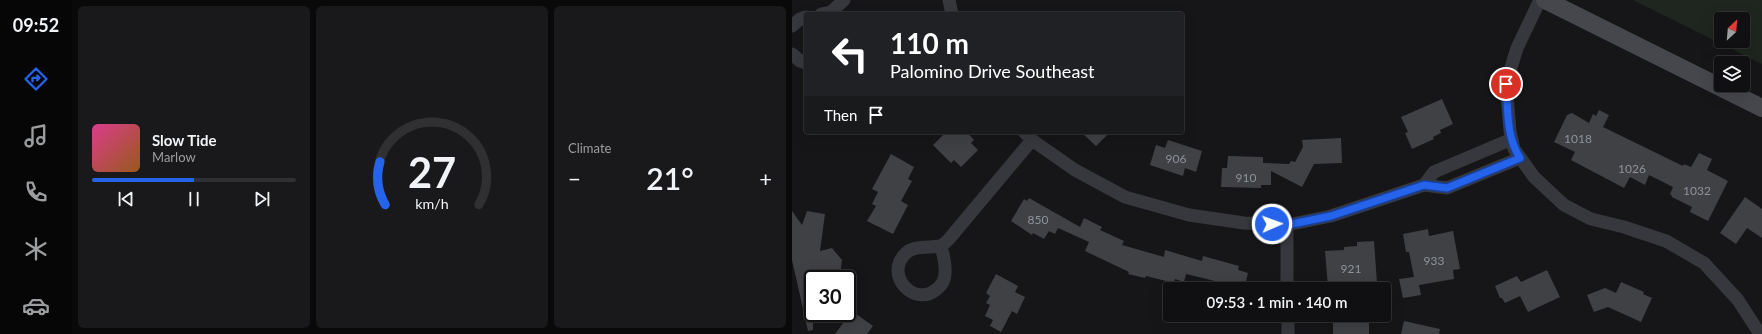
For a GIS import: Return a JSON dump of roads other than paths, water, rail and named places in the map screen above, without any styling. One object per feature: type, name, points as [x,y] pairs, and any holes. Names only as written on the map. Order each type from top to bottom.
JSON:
[{"type":"main road","points":[[1545,0],[1762,108]]},
{"type":"street","points":[[829,12],[844,0]]},
{"type":"street","points":[[949,0],[952,12]]},
{"type":"street","points":[[1540,0],[1517,48],[1506,84],[1510,131],[1514,148],[1520,158],[1534,177],[1564,205],[1592,219],[1624,227],[1666,241],[1704,263],[1738,300],[1760,334]]},
{"type":"street","points":[[792,26],[804,18]]},
{"type":"street","points":[[792,54],[804,62]]},
{"type":"street","points":[[941,246],[949,239],[1028,136],[1075,170],[1125,197],[1189,216],[1244,223],[1287,225],[1331,216],[1424,185],[1447,188],[1520,158]]},
{"type":"street","points":[[1424,185],[1434,172],[1512,139]]},
{"type":"street","points":[[1287,225],[1287,282]]},
{"type":"street","points":[[1288,322],[1288,334]]}]
